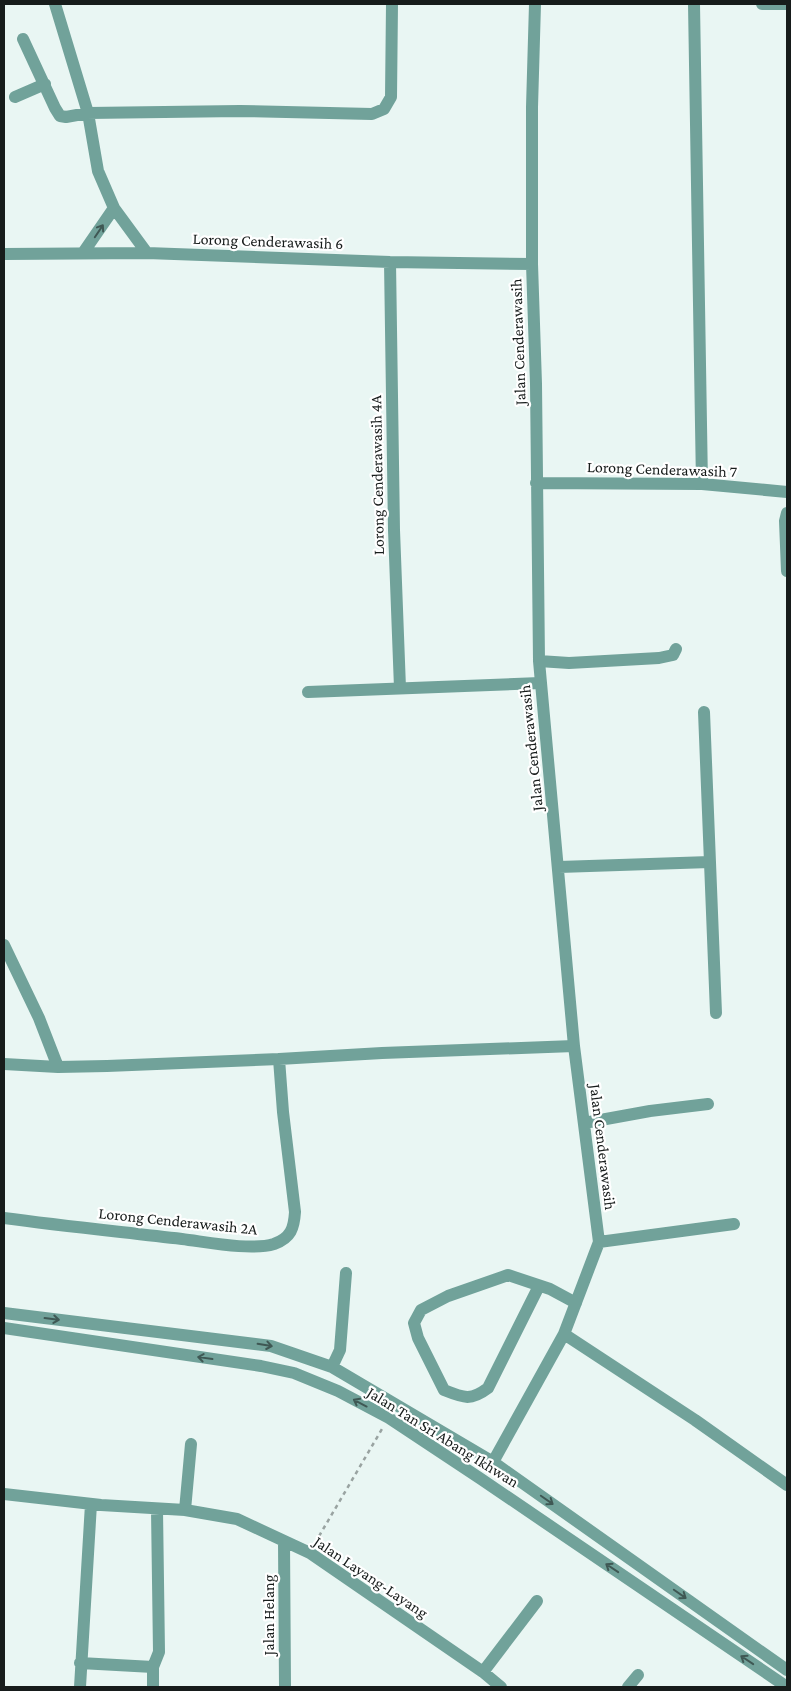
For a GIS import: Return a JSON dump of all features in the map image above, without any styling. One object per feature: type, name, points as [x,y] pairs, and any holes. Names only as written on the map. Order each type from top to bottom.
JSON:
[{"type":"street","points":[[55,4],[88,114],[98,171],[114,208],[147,253]]},
{"type":"street","points":[[23,39],[60,116],[240,111],[372,114],[384,109],[391,98],[392,4]]},
{"type":"street","name":"Jalan Cenderawasih","points":[[493,1462],[564,1334],[599,1242],[574,1046],[559,867],[540,683],[536,384],[532,264],[532,107],[535,4]]},
{"type":"street","points":[[694,4],[702,484]]},
{"type":"street","points":[[762,4],[787,4]]},
{"type":"street","points":[[15,97],[45,84]]},
{"type":"street","points":[[83,253],[114,208]]},
{"type":"street","name":"Lorong Cenderawasih 6","points":[[4,254],[147,253],[390,262],[532,264]]},
{"type":"street","name":"Lorong Cenderawasih 4A","points":[[390,262],[395,556],[400,688]]},
{"type":"street","name":"Lorong Cenderawasih 7","points":[[536,483],[702,484],[787,492]]},
{"type":"street","points":[[787,513],[785,521],[787,571]]},
{"type":"street","points":[[539,661],[569,663],[659,658],[673,655],[676,649]]},
{"type":"street","points":[[308,692],[540,683]]},
{"type":"street","points":[[704,712],[716,1013]]},
{"type":"street","points":[[559,867],[710,862]]},
{"type":"street","points":[[4,945],[39,1018],[58,1068]]},
{"type":"street","points":[[4,1064],[58,1068],[574,1046]]},
{"type":"street","name":"Lorong Cenderawasih 2A","points":[[4,1218],[257,1247],[274,1244],[288,1236],[294,1228],[295,1212],[283,1112],[279,1059]]},
{"type":"street","points":[[584,1123],[650,1111],[708,1104]]},
{"type":"street","points":[[599,1242],[734,1224]]},
{"type":"street","points":[[4,1313],[271,1346],[332,1367],[340,1350],[346,1273]]},
{"type":"street","points":[[539,1286],[488,1388],[477,1396],[461,1397],[444,1390],[418,1338],[414,1323],[421,1310],[448,1296],[508,1275],[550,1289],[576,1303]]},
{"type":"street","name":"Jalan Tan Sri Abang Ikhwan","points":[[4,1328],[262,1366],[294,1373],[338,1391],[389,1418],[787,1687]]},
{"type":"street","points":[[564,1334],[695,1420],[787,1485]]},
{"type":"street","name":"Jalan Tan Sri Abang Ikhwan","points":[[332,1367],[493,1462],[787,1670]]},
{"type":"street","points":[[185,1510],[191,1444]]},
{"type":"street","name":"Jalan Layang-Layang","points":[[4,1494],[156,1510],[185,1510],[237,1519],[310,1553],[501,1687]]},
{"type":"street","points":[[80,1687],[91,1504]]},
{"type":"street","points":[[153,1687],[153,1667],[159,1652],[156,1510]]},
{"type":"street","name":"Jalan Helang","points":[[284,1542],[285,1687]]},
{"type":"street","points":[[482,1672],[537,1601]]},
{"type":"street","points":[[80,1663],[153,1667]]},
{"type":"street","points":[[628,1687],[638,1675]]},
{"type":"path","points":[[310,1553],[389,1418]]}]
